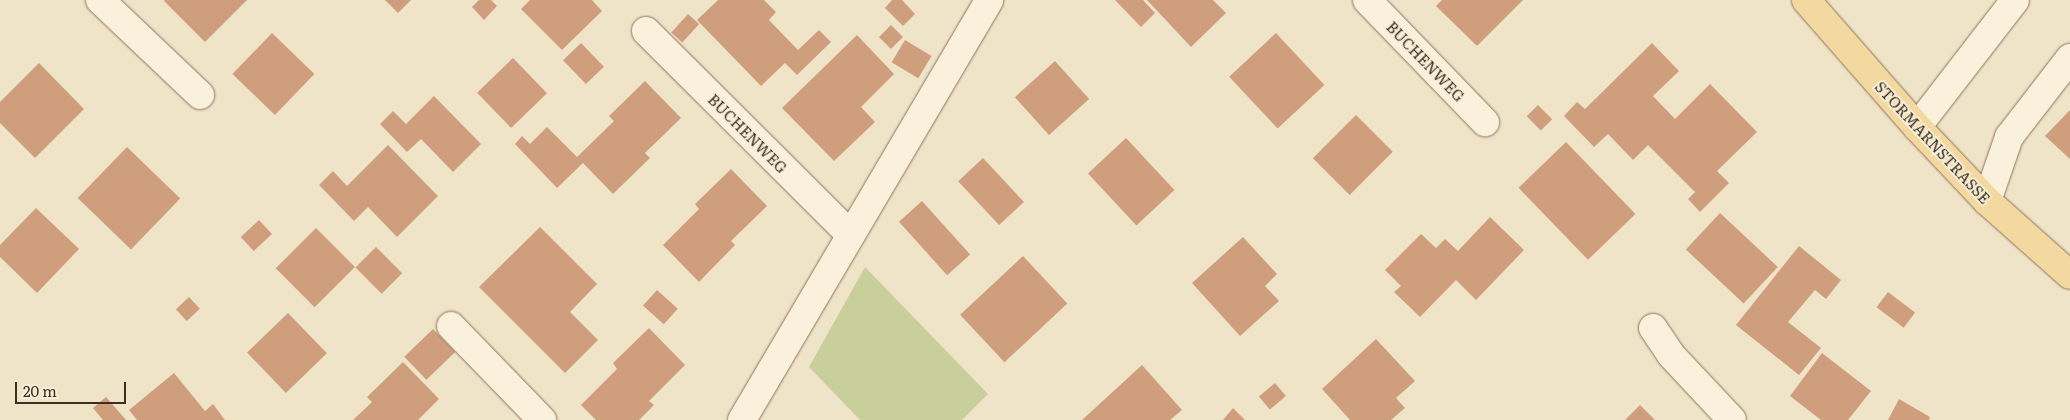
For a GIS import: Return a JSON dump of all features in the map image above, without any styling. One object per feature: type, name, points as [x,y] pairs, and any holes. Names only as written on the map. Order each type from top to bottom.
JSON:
[{"type":"main road","name":"STORMARNSTRASSE","points":[[1806,0],[1917,127],[1988,201],[2070,275]]},
{"type":"street","points":[[100,0],[200,95]]},
{"type":"street","points":[[742,420],[989,0]]},
{"type":"street","name":"BUCHENWEG","points":[[1367,0],[1485,122]]},
{"type":"street","points":[[1917,127],[2015,0]]},
{"type":"street","name":"BUCHENWEG","points":[[646,31],[851,235]]},
{"type":"street","points":[[1988,201],[2010,137],[2070,58]]},
{"type":"street","points":[[451,326],[542,420]]},
{"type":"street","points":[[1653,328],[1671,355],[1732,420]]},
{"type":"green space","points":[[865,267],[988,394],[962,420],[860,420],[809,367]]},
{"type":"building","points":[[165,0],[247,0],[205,42],[164,1]]},
{"type":"building","points":[[385,0],[411,0],[398,13]]},
{"type":"building","points":[[479,0],[491,0],[497,6],[484,20],[472,7]]},
{"type":"building","points":[[530,0],[592,0],[602,11],[562,50],[521,9]]},
{"type":"building","points":[[718,0],[764,0],[776,12],[769,20],[798,50],[819,30],[831,42],[797,75],[785,63],[761,86],[697,20]]},
{"type":"building","points":[[892,0],[902,0],[915,14],[903,26],[885,8]]},
{"type":"building","points":[[1115,0],[1143,0],[1155,13],[1141,27]]},
{"type":"building","points":[[1147,0],[1213,0],[1226,13],[1191,47]]},
{"type":"building","points":[[1442,0],[1523,0],[1477,46],[1436,6]]},
{"type":"building","points":[[688,14],[699,24],[682,43],[671,33]]},
{"type":"building","points":[[891,25],[903,37],[891,49],[879,37]]},
{"type":"building","points":[[272,33],[314,74],[275,115],[232,74]]},
{"type":"building","points":[[1276,33],[1324,85],[1278,129],[1229,77]]},
{"type":"building","points":[[857,35],[894,74],[861,107],[875,122],[834,161],[782,108]]},
{"type":"building","points":[[905,40],[932,56],[918,78],[892,62]]},
{"type":"building","points":[[581,43],[604,67],[586,84],[563,60]]},
{"type":"building","points":[[1652,43],[1679,71],[1653,96],[1675,119],[1710,84],[1757,132],[1717,171],[1729,183],[1700,212],[1688,199],[1695,192],[1648,145],[1633,160],[1608,134],[1594,147],[1564,116],[1577,102],[1585,109]]},
{"type":"building","points":[[513,58],[547,93],[511,128],[477,93]]},
{"type":"building","points":[[1055,61],[1089,99],[1049,135],[1015,97]]},
{"type":"building","points":[[39,63],[84,109],[35,158],[0,123],[0,102]]},
{"type":"building","points":[[645,81],[681,118],[645,153],[650,158],[613,194],[583,163],[557,188],[515,144],[522,136],[530,144],[547,127],[577,157],[614,121],[609,116]]},
{"type":"building","points":[[434,96],[481,144],[453,172],[421,139],[407,152],[380,124],[393,111],[406,124]]},
{"type":"building","points":[[1538,105],[1552,119],[1541,130],[1527,116]]},
{"type":"building","points":[[2070,110],[2070,159],[2045,136]]},
{"type":"building","points":[[1356,115],[1393,152],[1350,195],[1313,158]]},
{"type":"building","points":[[1126,138],[1174,190],[1136,225],[1088,173]]},
{"type":"building","points":[[1566,142],[1635,214],[1588,260],[1519,188]]},
{"type":"building","points":[[388,145],[438,196],[397,237],[368,207],[354,221],[319,185],[333,171],[347,186]]},
{"type":"building","points":[[127,147],[180,198],[131,249],[78,198]]},
{"type":"building","points":[[983,158],[1024,202],[999,225],[958,181]]},
{"type":"building","points":[[731,169],[767,206],[731,241],[735,245],[699,282],[663,245],[699,209],[695,204]]},
{"type":"building","points":[[922,201],[970,255],[947,275],[899,222]]},
{"type":"building","points":[[36,208],[79,249],[37,293],[0,257],[0,245]]},
{"type":"building","points":[[1720,213],[1778,267],[1744,303],[1686,250]]},
{"type":"building","points":[[1490,217],[1524,250],[1476,300],[1456,280],[1420,317],[1394,292],[1401,286],[1385,270],[1421,234],[1436,248],[1445,239],[1458,251]]},
{"type":"building","points":[[259,220],[272,234],[254,251],[241,237]]},
{"type":"building","points":[[540,227],[597,284],[570,312],[598,340],[565,373],[479,287]]},
{"type":"building","points":[[316,228],[355,267],[315,307],[276,268]]},
{"type":"building","points":[[1243,237],[1277,274],[1265,286],[1279,301],[1240,336],[1192,283]]},
{"type":"building","points":[[1799,246],[1841,280],[1826,299],[1815,290],[1788,322],[1821,348],[1799,375],[1736,325]]},
{"type":"building","points":[[376,247],[402,273],[382,294],[355,268]]},
{"type":"building","points":[[1023,256],[1067,304],[1004,362],[960,315]]},
{"type":"building","points":[[657,290],[678,309],[664,324],[643,306]]},
{"type":"building","points":[[1888,292],[1915,312],[1904,328],[1877,307]]},
{"type":"building","points":[[189,297],[200,309],[187,321],[176,309]]},
{"type":"building","points":[[288,313],[327,353],[286,393],[247,353]]},
{"type":"building","points":[[649,328],[685,365],[649,401],[654,405],[639,420],[596,420],[581,405],[617,369],[613,363]]},
{"type":"building","points":[[433,329],[455,352],[426,380],[404,357]]},
{"type":"building","points":[[1376,339],[1415,381],[1396,398],[1405,408],[1391,420],[1350,420],[1322,389]]},
{"type":"building","points":[[1822,353],[1871,391],[1848,420],[1821,420],[1790,396]]},
{"type":"building","points":[[403,362],[439,399],[418,420],[353,420],[372,402],[367,397]]},
{"type":"building","points":[[1142,365],[1182,410],[1170,420],[1082,420]]},
{"type":"building","points":[[174,373],[205,411],[213,404],[225,420],[137,420],[129,410]]},
{"type":"building","points":[[1275,383],[1286,396],[1270,410],[1259,396]]},
{"type":"building","points":[[106,397],[126,420],[103,420],[93,408]]},
{"type":"building","points":[[1899,399],[1930,417],[1929,420],[1888,420]]},
{"type":"building","points":[[1640,405],[1655,420],[1625,420]]},
{"type":"building","points":[[1233,408],[1245,420],[1223,420]]}]
